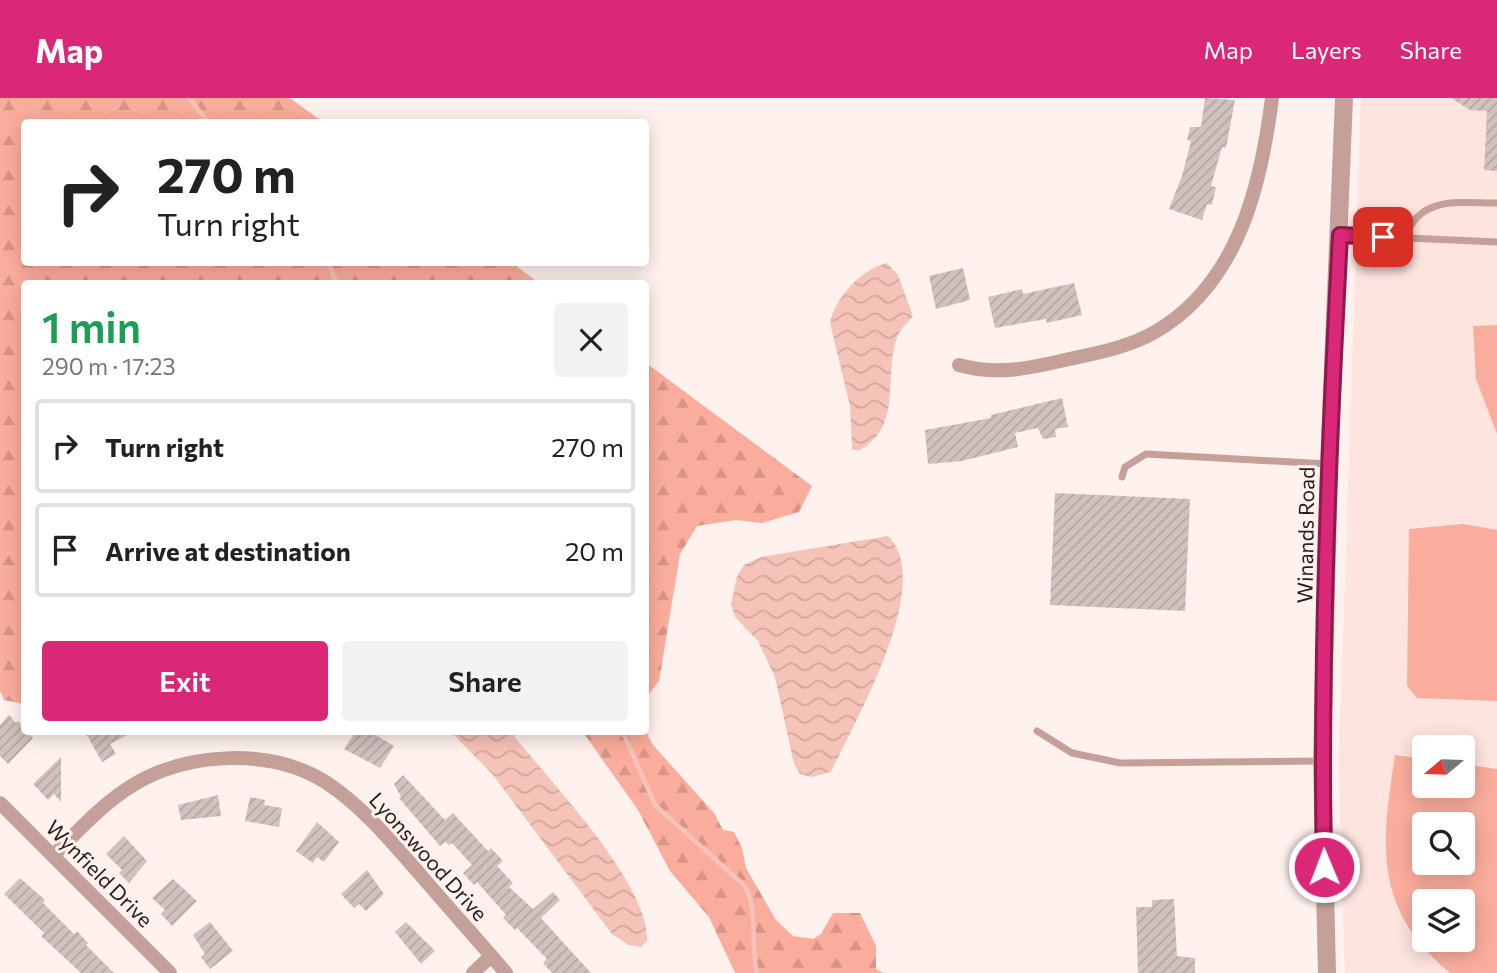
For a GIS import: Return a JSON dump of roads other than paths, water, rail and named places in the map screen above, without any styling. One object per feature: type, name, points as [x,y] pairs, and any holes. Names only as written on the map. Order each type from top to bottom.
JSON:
[{"type":"street","points":[[959,365],[979,371],[1020,370],[1103,352],[1155,332],[1178,316],[1201,294],[1232,252],[1245,221],[1262,159],[1272,98]]},
{"type":"street","name":"Winands Road","points":[[1327,973],[1322,761],[1329,464],[1344,98]]},
{"type":"street","name":"Lyonswood Drive","points":[[53,856],[112,799],[161,772],[186,763],[214,759],[271,763],[324,782],[371,818],[506,973]]},
{"type":"street","name":"Wynfield Drive","points":[[0,803],[170,973]]},
{"type":"street","points":[[473,973],[491,956]]},
{"type":"lane","points":[[1405,238],[1417,214],[1436,204],[1497,203]]},
{"type":"lane","points":[[1340,235],[1497,242]]},
{"type":"lane","points":[[1122,477],[1125,467],[1146,454],[1329,464]]},
{"type":"lane","points":[[1037,731],[1072,753],[1120,762],[1322,761]]},
{"type":"water","points":[[887,263],[898,275],[913,316],[900,331],[894,348],[890,397],[882,428],[873,441],[858,451],[852,449],[850,406],[830,323],[837,304],[851,286],[868,271]]},
{"type":"water","points":[[888,536],[900,558],[903,586],[886,653],[831,772],[811,777],[800,774],[794,764],[775,677],[758,641],[735,617],[731,604],[737,576],[744,565],[761,557]]},
{"type":"water","points":[[454,735],[514,735],[594,832],[632,890],[643,917],[647,941],[641,947],[629,945],[612,934],[493,775]]},
{"type":"waterway","points":[[189,98],[206,119]]},
{"type":"waterway","points":[[330,266],[336,280]]},
{"type":"waterway","points":[[624,735],[655,805],[745,886],[752,907],[757,973]]}]
